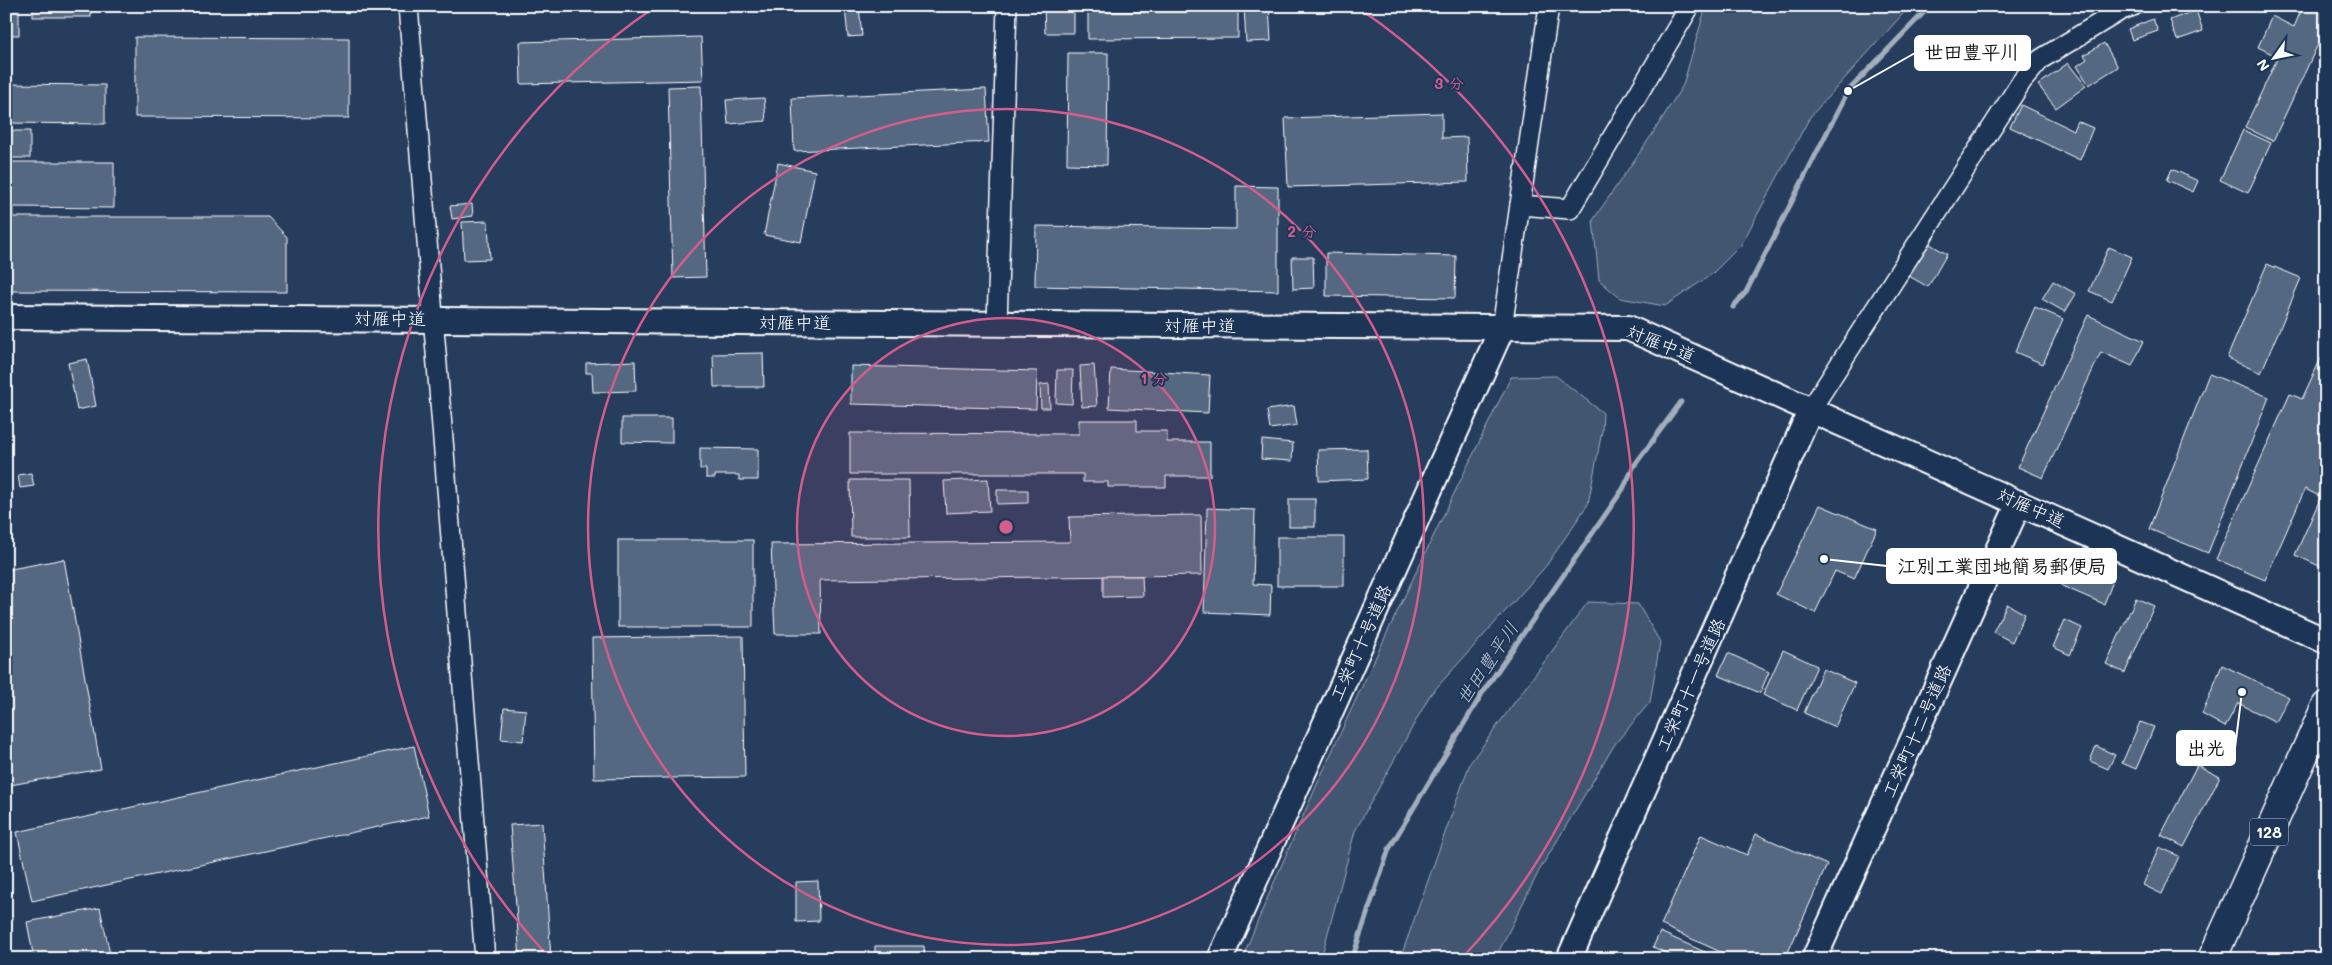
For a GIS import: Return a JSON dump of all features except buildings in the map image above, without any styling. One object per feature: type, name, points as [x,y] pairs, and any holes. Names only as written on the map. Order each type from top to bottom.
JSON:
[{"type":"main road","name":"128","points":[[2212,959],[2326,706]]},
{"type":"street","points":[[408,6],[485,959]]},
{"type":"street","points":[[997,324],[1007,6]]},
{"type":"street","points":[[1502,328],[1549,6]]},
{"type":"street","points":[[1520,204],[1570,208],[1690,6]]},
{"type":"street","points":[[1811,409],[2022,81],[2041,59],[2121,10],[2133,6]]},
{"type":"street","name":"対雁中道","points":[[6,317],[1628,328],[2326,641]]},
{"type":"street","name":"工栄町十号道路","points":[[1220,959],[1502,328]]},
{"type":"street","name":"工栄町十一号道路","points":[[1569,959],[1811,409]]},
{"type":"street","name":"工栄町十二号道路","points":[[1814,959],[2019,503]]},
{"type":"shaded area","points":[[1706,6],[1910,6],[1810,117],[1741,245],[1712,274],[1665,306],[1620,298],[1599,280],[1593,220],[1651,136],[1683,85]]},
{"type":"shaded area","points":[[1556,376],[1603,413],[1602,431],[1588,504],[1546,566],[1430,695],[1355,831],[1321,959],[1242,959],[1338,738],[1511,377]]},
{"type":"shaded area","points":[[1588,602],[1638,604],[1660,642],[1650,702],[1615,744],[1539,871],[1495,959],[1400,959],[1470,763]]},
{"type":"waterway","name":"世田豊平川","points":[[1733,307],[1746,292],[1848,91],[1930,6]]},
{"type":"waterway","name":"世田豊平川","points":[[1352,959],[1389,849],[1483,692],[1623,489],[1634,466],[1681,402]]},
{"type":"place","name":"世田豊平川","points":[[1848,91]]},
{"type":"place","name":"江別工業団地簡易郵便局","points":[[1824,559]]},
{"type":"place","name":"出光","points":[[2242,692]]}]
